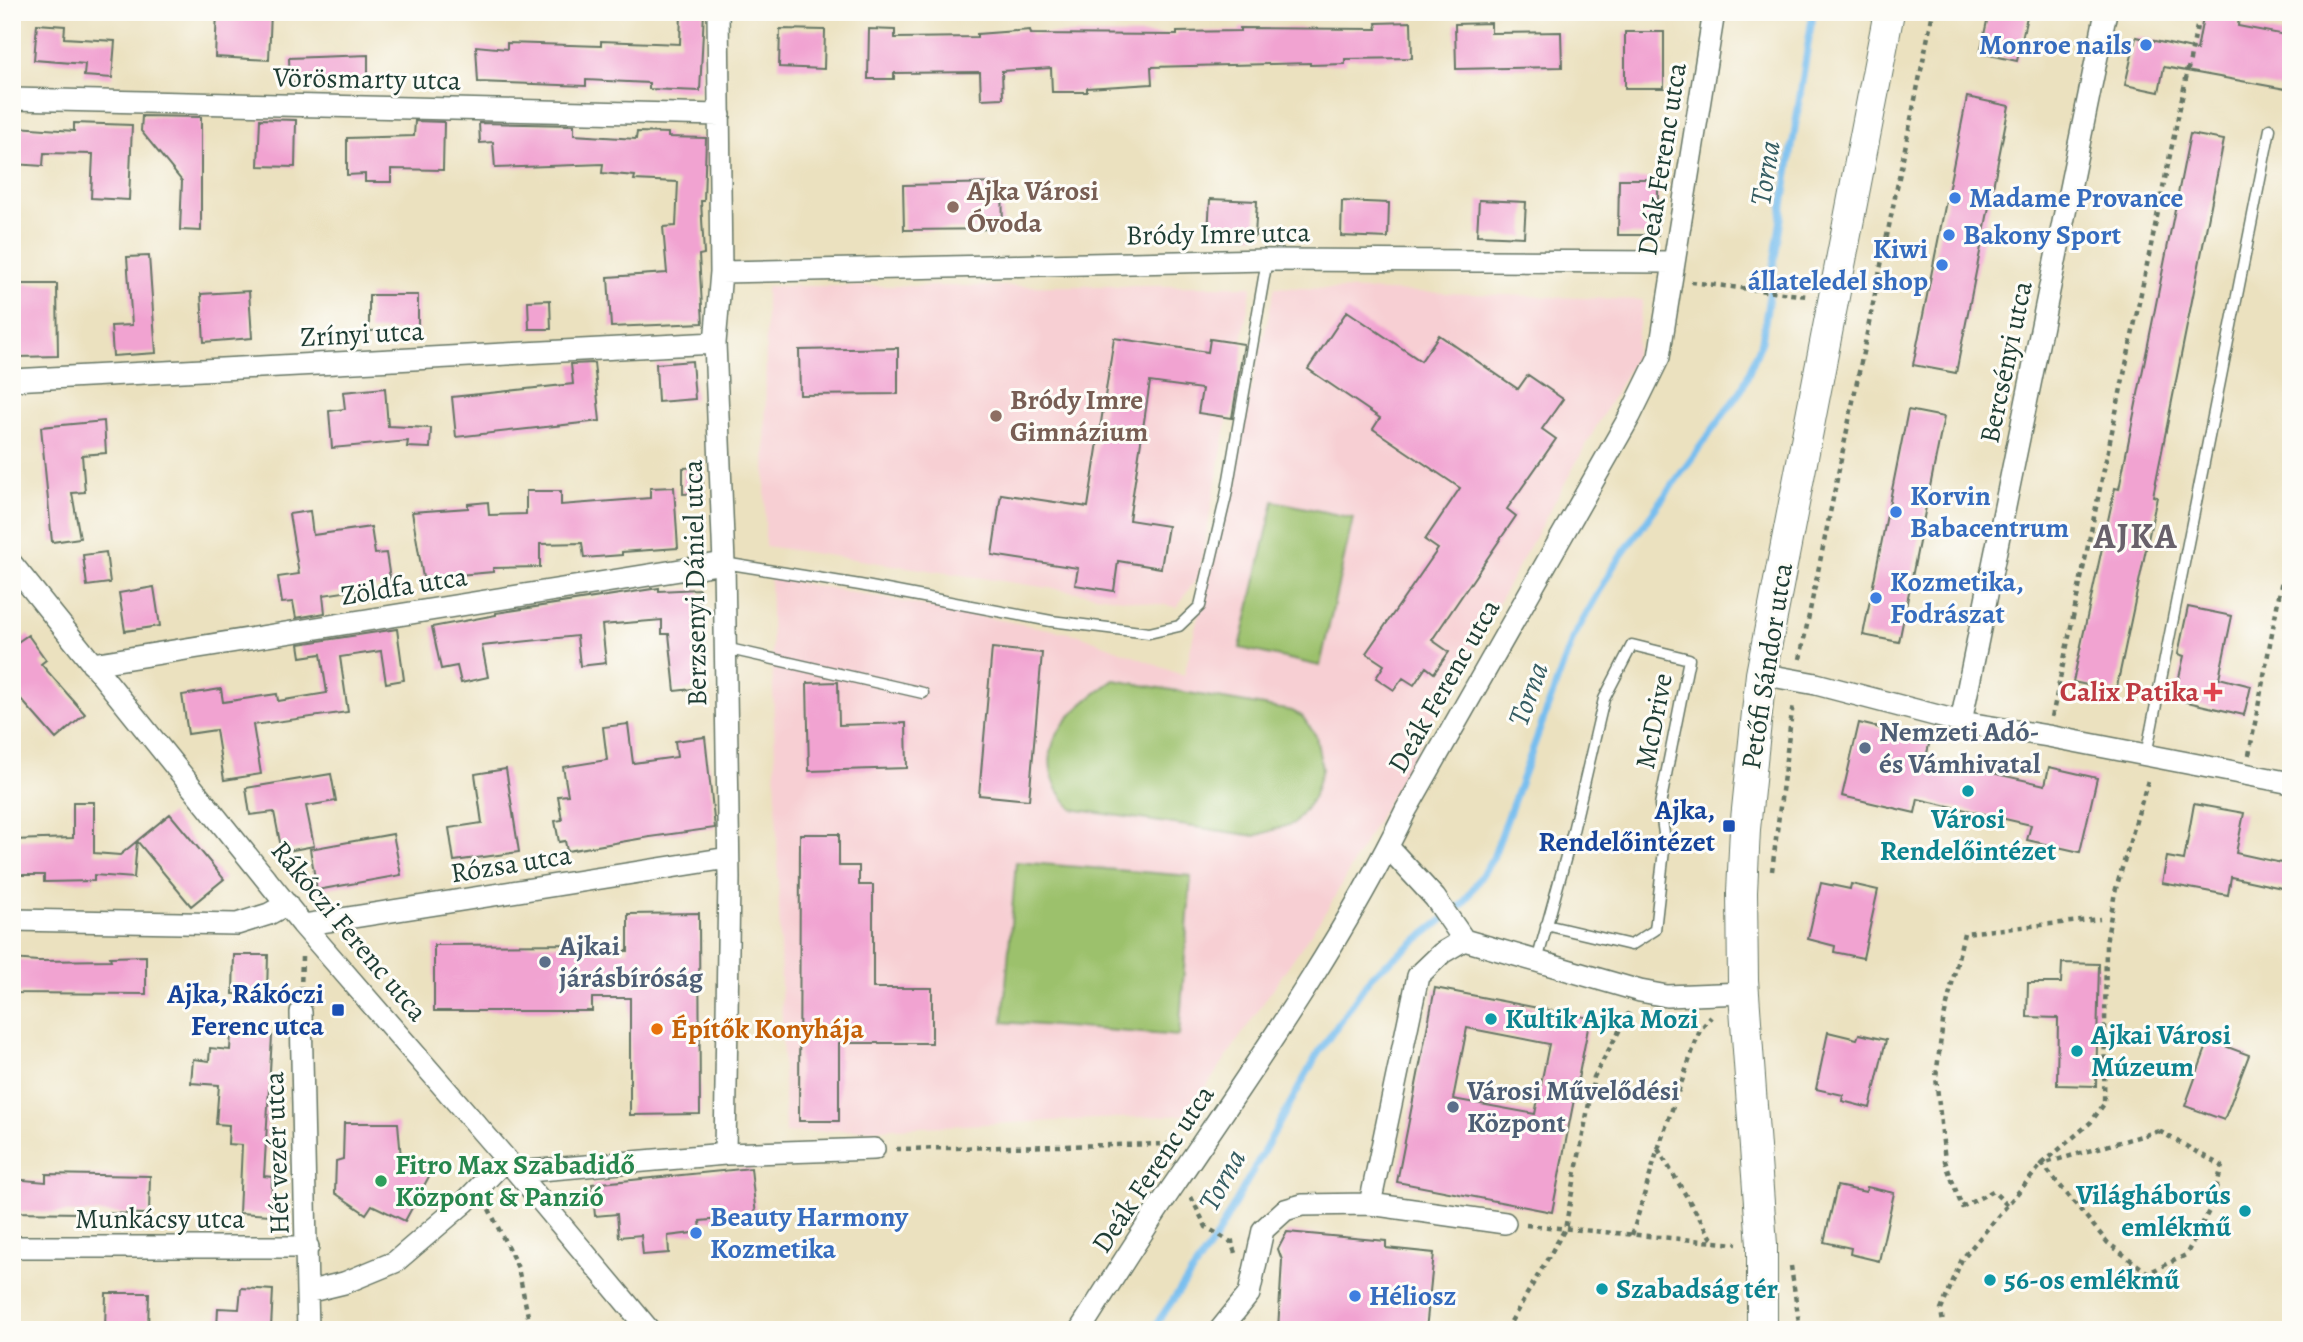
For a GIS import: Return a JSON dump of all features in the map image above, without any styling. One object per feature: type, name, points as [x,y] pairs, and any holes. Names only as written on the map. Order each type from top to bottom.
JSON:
[{"type":"main road","name":"Petőfi Sándor utca","points":[[1762,1330],[1762,1245],[1736,994],[1742,871],[1761,674],[1889,12]]},
{"type":"street","name":"Berzsenyi Dániel utca","points":[[718,12],[721,272],[715,344],[724,563],[728,858],[725,1153]]},
{"type":"street","name":"Deák Ferenc utca","points":[[1080,1330],[1293,1009],[1388,847],[1406,810],[1630,416],[1659,357],[1714,12]]},
{"type":"street","name":"Bercsényi utca","points":[[1961,722],[2106,12]]},
{"type":"street","name":"Vörösmarty utca","points":[[12,99],[720,115]]},
{"type":"street","name":"Bródy Imre utca","points":[[721,272],[1267,260],[1673,271]]},
{"type":"street","name":"Zrínyi utca","points":[[12,380],[715,344]]},
{"type":"street","name":"Zöldfa utca","points":[[92,664],[724,563]]},
{"type":"street","name":"Rákóczi Ferenc utca","points":[[12,564],[303,925],[512,1165],[649,1330]]},
{"type":"street","points":[[1761,674],[1816,684],[1961,722],[2291,783]]},
{"type":"street","points":[[1388,847],[1435,898],[1462,936],[1640,991],[1667,996],[1736,994]]},
{"type":"street","name":"Rózsa utca","points":[[303,925],[728,858]]},
{"type":"street","points":[[12,920],[237,925],[269,914],[287,904]]},
{"type":"street","points":[[1370,1204],[1418,976],[1462,936]]},
{"type":"street","name":"Hét vezér utca","points":[[301,1012],[308,1330]]},
{"type":"street","points":[[307,1292],[344,1283],[395,1262],[478,1188],[512,1165],[725,1153],[874,1149]]},
{"type":"street","points":[[1220,1330],[1249,1294],[1263,1230],[1285,1210],[1302,1205],[1370,1204],[1505,1223]]},
{"type":"street","name":"Munkácsy utca","points":[[12,1247],[308,1247]]},
{"type":"lane","points":[[2151,756],[2270,129]]},
{"type":"lane","points":[[724,563],[1051,621],[1149,633],[1179,626],[1200,606],[1206,582],[1226,496],[1267,260]]},
{"type":"lane","name":"McDrive","points":[[1632,645],[1689,659],[1660,805],[1665,841],[1655,930],[1632,945],[1546,925],[1573,831],[1604,699],[1632,645]]},
{"type":"lane","points":[[725,648],[923,692]]},
{"type":"lane","points":[[1536,961],[1546,925]]},
{"type":"path","points":[[2048,736],[2200,12]]},
{"type":"path","points":[[1673,271],[1782,294]]},
{"type":"path","points":[[2245,774],[2291,532]]},
{"type":"path","points":[[1944,1330],[1941,1310],[1962,1259],[2042,1164],[2091,1122],[2104,1104],[2106,944],[2115,892],[2151,756]]},
{"type":"path","points":[[2007,1205],[1993,1191],[1962,1207],[1945,1161],[1936,1077],[1943,1022],[1964,933],[2101,919]]},
{"type":"path","points":[[301,1012],[303,925]]},
{"type":"path","points":[[1506,1330],[1565,1229],[1594,1077],[1640,991]]},
{"type":"path","points":[[1632,1235],[1658,1149],[1700,1030],[1736,994]]},
{"type":"path","points":[[2159,1131],[2222,1166],[2211,1207],[2186,1255],[2148,1273],[2108,1243],[2042,1164],[2159,1131]]},
{"type":"path","points":[[874,1149],[1168,1144]]},
{"type":"path","points":[[1658,1149],[1714,1243]]},
{"type":"path","points":[[1175,1184],[1189,1193],[1206,1227],[1231,1242]]},
{"type":"path","points":[[478,1188],[518,1268],[531,1330]]},
{"type":"path","points":[[1505,1223],[1714,1243],[1762,1245]]},
{"type":"shaded area","name":"Bródy Imre Gimnázium","points":[[766,286],[1252,286],[1199,575],[1177,607],[765,546]]},
{"type":"shaded area","points":[[1275,287],[1643,300],[1634,359],[1330,905],[1187,1115],[785,1133],[770,577],[1080,635],[1184,676]]},
{"type":"green space","points":[[1274,501],[1353,518],[1320,666],[1240,648]]},
{"type":"green space","points":[[1114,680],[1292,711],[1302,716],[1316,736],[1322,769],[1313,798],[1295,823],[1255,836],[1072,809],[1057,789],[1051,768],[1051,752],[1055,738],[1074,712]]},
{"type":"green space","points":[[1016,862],[1191,876],[1179,1036],[1003,1022]]},
{"type":"building","points":[[217,12],[271,12],[269,60],[215,57]]},
{"type":"building","points":[[681,12],[704,12],[700,91],[649,89],[649,83],[586,80],[586,86],[478,82],[476,46],[507,49],[507,43],[601,46],[601,41],[680,44]]},
{"type":"building","points":[[1989,12],[2028,12],[2017,61],[1980,53]]},
{"type":"building","points":[[2204,12],[2239,16],[2238,26],[2291,36],[2291,90],[2164,67],[2159,92],[2125,85],[2136,37],[2197,50]]},
{"type":"building","points":[[1411,22],[1412,58],[1345,59],[1345,64],[1151,67],[1152,84],[1087,88],[1087,92],[1052,92],[1051,68],[1002,71],[1003,98],[981,99],[980,72],[894,73],[894,79],[868,79],[869,29],[895,30],[895,38],[977,37],[977,34],[1030,30],[1031,34],[1177,35],[1177,32],[1240,31],[1240,28],[1377,29],[1376,23]]},
{"type":"building","points":[[1491,23],[1491,33],[1561,32],[1562,67],[1456,69],[1455,24]]},
{"type":"building","points":[[37,24],[65,26],[64,38],[115,41],[112,78],[84,76],[85,64],[34,60]]},
{"type":"building","points":[[780,29],[825,30],[824,69],[779,67]]},
{"type":"building","points":[[1625,32],[1664,32],[1664,88],[1625,88]]},
{"type":"building","points":[[368,55],[368,80],[290,83],[289,58]]},
{"type":"building","points":[[1967,97],[2009,106],[1956,373],[1913,365]]},
{"type":"building","points":[[142,116],[201,117],[201,231],[180,230],[182,181],[141,131]]},
{"type":"building","points":[[260,119],[296,120],[295,167],[258,166]]},
{"type":"building","points":[[415,121],[444,122],[443,170],[391,169],[391,182],[365,182],[365,174],[347,175],[347,138],[414,136]]},
{"type":"building","points":[[74,123],[132,125],[129,200],[91,198],[93,154],[44,153],[43,166],[14,164],[17,127],[74,131]]},
{"type":"building","points":[[479,123],[574,125],[574,135],[636,139],[637,132],[668,133],[668,137],[706,138],[704,201],[701,201],[704,254],[699,255],[703,323],[611,327],[608,277],[667,273],[663,227],[676,226],[678,182],[634,180],[635,176],[602,173],[603,164],[495,168],[493,142],[480,143]]},
{"type":"building","points":[[2190,134],[2224,140],[2153,496],[2157,497],[2116,691],[2073,682],[2115,488],[2119,489]]},
{"type":"building","points":[[1619,179],[1658,179],[1658,235],[1618,235]]},
{"type":"building","name":"Ajka Városi Óvoda","points":[[1002,183],[1003,229],[904,230],[903,185]]},
{"type":"building","points":[[1210,199],[1257,201],[1255,236],[1208,234]]},
{"type":"building","points":[[1479,200],[1526,202],[1524,237],[1477,235]]},
{"type":"building","points":[[1342,201],[1389,203],[1388,238],[1341,236]]},
{"type":"building","points":[[149,256],[156,353],[113,356],[111,326],[132,325],[127,257]]},
{"type":"building","points":[[18,284],[57,284],[58,356],[19,357]]},
{"type":"building","points":[[249,291],[252,338],[204,342],[201,294]]},
{"type":"building","points":[[369,295],[418,295],[418,330],[369,331]]},
{"type":"building","points":[[550,300],[551,329],[529,329],[528,301]]},
{"type":"building","points":[[1347,311],[1421,361],[1439,335],[1518,389],[1528,375],[1563,399],[1542,429],[1556,439],[1507,509],[1516,516],[1432,640],[1449,652],[1434,673],[1426,667],[1414,685],[1403,678],[1394,690],[1376,678],[1384,665],[1366,653],[1438,549],[1425,540],[1460,488],[1373,429],[1380,418],[1308,369]]},
{"type":"building","points":[[1114,338],[1208,352],[1210,339],[1244,344],[1232,418],[1198,413],[1202,389],[1150,382],[1129,520],[1168,526],[1161,568],[1118,561],[1114,591],[1075,585],[1078,568],[992,555],[1001,494],[1088,507]]},
{"type":"building","points":[[898,348],[898,394],[800,395],[799,350]]},
{"type":"building","points":[[692,361],[695,399],[658,402],[656,364]]},
{"type":"building","points":[[594,363],[600,421],[456,437],[452,397],[573,384],[571,364]]},
{"type":"building","points":[[385,388],[388,426],[431,428],[430,448],[407,447],[408,441],[332,448],[329,411],[345,409],[343,392]]},
{"type":"building","points":[[1908,410],[1944,417],[1899,642],[1863,635]]},
{"type":"building","points":[[104,421],[106,453],[82,455],[85,492],[72,493],[80,538],[52,542],[41,427]]},
{"type":"building","points":[[703,467],[703,493],[683,494],[683,468]]},
{"type":"building","points":[[674,487],[678,548],[584,558],[582,543],[540,544],[540,567],[493,568],[493,572],[423,578],[412,512],[468,508],[468,504],[488,502],[489,515],[526,514],[526,491],[561,491],[561,505],[650,498],[650,488]]},
{"type":"building","points":[[310,511],[313,535],[371,527],[375,554],[386,553],[391,585],[323,595],[325,613],[296,618],[293,602],[282,603],[278,577],[299,574],[289,514]]},
{"type":"building","points":[[106,552],[110,583],[87,586],[83,555]]},
{"type":"building","points":[[154,587],[160,626],[125,631],[119,593]]},
{"type":"building","points":[[659,588],[659,591],[699,589],[703,654],[697,654],[701,688],[675,691],[669,634],[662,634],[662,620],[602,625],[606,663],[580,666],[577,636],[482,646],[488,677],[461,683],[457,666],[441,669],[432,627],[496,613]]},
{"type":"building","points":[[2188,607],[2232,616],[2219,678],[2251,686],[2244,715],[2174,699],[2184,656],[2178,654]]},
{"type":"building","points":[[397,629],[404,680],[386,683],[381,651],[340,657],[348,712],[253,725],[261,774],[224,780],[216,730],[188,734],[182,695],[221,689],[223,702],[277,694],[278,701],[327,693],[321,654],[301,657],[299,644]]},
{"type":"building","points":[[28,635],[46,660],[41,664],[85,714],[56,739],[12,689],[12,646]]},
{"type":"building","points":[[992,648],[1042,653],[1029,800],[979,795]]},
{"type":"building","points":[[838,682],[839,725],[906,723],[907,768],[809,771],[807,683]]},
{"type":"building","name":"Városi Rendelőintézet","points":[[1859,723],[1930,740],[1926,758],[2045,785],[2049,767],[2097,778],[2080,852],[2027,840],[2031,825],[1918,799],[1915,813],[1842,796]]},
{"type":"building","points":[[628,724],[633,763],[677,757],[675,741],[705,737],[715,828],[567,851],[565,841],[559,842],[555,821],[562,820],[558,796],[568,795],[563,767],[607,760],[603,727]]},
{"type":"building","points":[[506,769],[519,852],[454,861],[449,828],[482,823],[475,774]]},
{"type":"building","points":[[331,774],[336,801],[306,806],[314,846],[282,852],[274,812],[250,815],[246,788]]},
{"type":"building","points":[[73,802],[94,802],[94,853],[120,855],[137,841],[134,878],[94,875],[94,881],[44,882],[44,875],[12,875],[12,840],[73,838]]},
{"type":"building","points":[[2194,804],[2244,813],[2236,853],[2291,865],[2291,890],[2231,877],[2228,895],[2162,883],[2167,857],[2184,860]]},
{"type":"building","points":[[170,814],[224,879],[191,906],[137,841]]},
{"type":"building","points":[[393,834],[401,875],[317,890],[310,849]]},
{"type":"building","points":[[800,834],[839,834],[839,866],[859,866],[859,885],[873,885],[873,988],[932,988],[932,1043],[839,1043],[839,1121],[799,1121]]},
{"type":"building","points":[[1821,883],[1850,889],[1851,884],[1878,890],[1863,958],[1834,952],[1835,946],[1808,939]]},
{"type":"building","points":[[699,913],[700,1114],[630,1115],[630,998],[592,998],[592,1011],[434,1011],[434,945],[591,944],[591,951],[628,951],[628,914]]},
{"type":"building","points":[[234,955],[268,955],[267,994],[233,994]]},
{"type":"building","points":[[146,956],[146,994],[12,993],[12,959],[111,960],[110,957]]},
{"type":"building","name":"Ajkai Városi Múzeum","points":[[2062,963],[2099,964],[2096,1086],[2057,1085],[2058,1018],[2027,1017],[2028,983],[2061,983]]},
{"type":"building","name":"Városi Művelődési Központ","points":[[1435,988],[1590,1018],[1552,1212],[1397,1182]],"holes":[[[1467,1028],[1549,1044],[1535,1114],[1453,1099]]]},
{"type":"building","points":[[1828,1032],[1857,1039],[1859,1034],[1886,1040],[1870,1108],[1842,1101],[1843,1095],[1816,1089]]},
{"type":"building","points":[[231,1033],[272,1036],[264,1176],[272,1177],[271,1215],[239,1213],[242,1145],[228,1144],[229,1125],[216,1124],[219,1085],[191,1083],[193,1059],[209,1061],[210,1048],[230,1050]]},
{"type":"building","points":[[2209,1040],[2249,1055],[2224,1120],[2185,1106]]},
{"type":"building","name":"Fitro Max Szabadidő Központ & Panzió","points":[[344,1123],[398,1123],[401,1158],[433,1169],[405,1221],[372,1205],[366,1214],[335,1193],[336,1161],[343,1159]]},
{"type":"building","points":[[751,1168],[756,1216],[700,1221],[701,1232],[668,1236],[669,1253],[643,1255],[641,1235],[619,1237],[617,1214],[595,1216],[592,1184]]},
{"type":"building","points":[[46,1174],[150,1176],[149,1214],[12,1212],[12,1179],[46,1182]]},
{"type":"building","points":[[1837,1186],[1866,1192],[1867,1187],[1894,1193],[1879,1261],[1850,1254],[1851,1248],[1824,1242]]},
{"type":"building","name":"Héliosz","points":[[1287,1232],[1386,1241],[1386,1248],[1434,1253],[1426,1330],[1278,1330],[1282,1260],[1278,1249]]},
{"type":"building","points":[[241,1288],[273,1290],[271,1328],[217,1330],[218,1308],[239,1309]]},
{"type":"building","points":[[106,1293],[149,1293],[148,1330],[105,1330]]},
{"type":"waterway","name":"Torna","points":[[1152,1330],[1214,1241],[1317,1055],[1372,975],[1463,904],[1493,858],[1573,638],[1613,567],[1742,389],[1762,341],[1813,12]]},
{"type":"place","name":"Monroe nails","points":[[2146,45]]},
{"type":"place","name":"Madame Provance","points":[[1955,198]]},
{"type":"place","name":"Ajka Városi Óvoda","points":[[953,207]]},
{"type":"place","name":"Bakony Sport","points":[[1949,235]]},
{"type":"place","name":"Kiwi állateledel shop","points":[[1942,265]]},
{"type":"place","name":"Bródy Imre Gimnázium","points":[[996,416]]},
{"type":"place","name":"Korvin Babacentrum","points":[[1896,512]]},
{"type":"place","name":"Kozmetika, Fodrászat","points":[[1876,598]]},
{"type":"place","name":"Calix Patika","points":[[2213,692]]},
{"type":"place","name":"Nemzeti Adó- és Vámhivatal","points":[[1865,748]]},
{"type":"place","name":"Városi Rendelőintézet","points":[[1968,791]]},
{"type":"place","name":"Ajka, Rendelőintézet","points":[[1729,826]]},
{"type":"place","name":"Ajkai járásbíróság","points":[[545,962]]},
{"type":"place","name":"Ajka, Rákóczi Ferenc utca","points":[[338,1010]]},
{"type":"place","name":"Kultik Ajka Mozi","points":[[1491,1019]]},
{"type":"place","name":"Építők Konyhája","points":[[657,1029]]},
{"type":"place","name":"Ajkai Városi Múzeum","points":[[2077,1051]]},
{"type":"place","name":"Városi Művelődési Központ","points":[[1453,1107]]},
{"type":"place","name":"Fitro Max Szabadidő Központ & Panzió","points":[[381,1181]]},
{"type":"place","name":"Világháborús emlékmű","points":[[2245,1211]]},
{"type":"place","name":"Beauty Harmony Kozmetika","points":[[696,1233]]},
{"type":"place","name":"56-os emlékmű","points":[[1990,1280]]},
{"type":"place","name":"Szabadság tér","points":[[1602,1289]]},
{"type":"place","name":"Héliosz","points":[[1355,1296]]},
{"type":"district","name":"AJKA","points":[[2136,536]]}]
